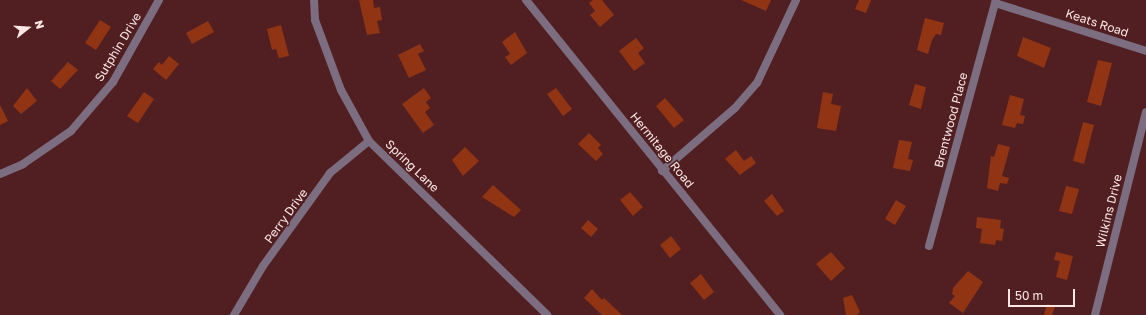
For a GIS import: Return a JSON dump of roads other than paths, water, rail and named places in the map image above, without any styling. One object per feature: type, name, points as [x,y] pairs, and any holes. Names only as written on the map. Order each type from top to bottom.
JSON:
[{"type":"street","name":"Sutphin Drive","points":[[0,174],[24,164],[71,131],[113,82],[158,0]]},
{"type":"street","name":"Spring Lane","points":[[314,0],[315,20],[341,90],[369,141],[547,315]]},
{"type":"street","name":"Hermitage Road","points":[[526,0],[662,171],[780,315]]},
{"type":"street","points":[[662,171],[735,108],[757,84],[796,0]]},
{"type":"street","name":"Keats Road","points":[[995,2],[1146,51]]},
{"type":"street","name":"Brentwood Place","points":[[929,246],[995,2]]},
{"type":"street","name":"Wilkins Drive","points":[[1095,315],[1146,112]]},
{"type":"street","name":"Perry Drive","points":[[234,315],[263,266],[330,173],[369,141]]}]
